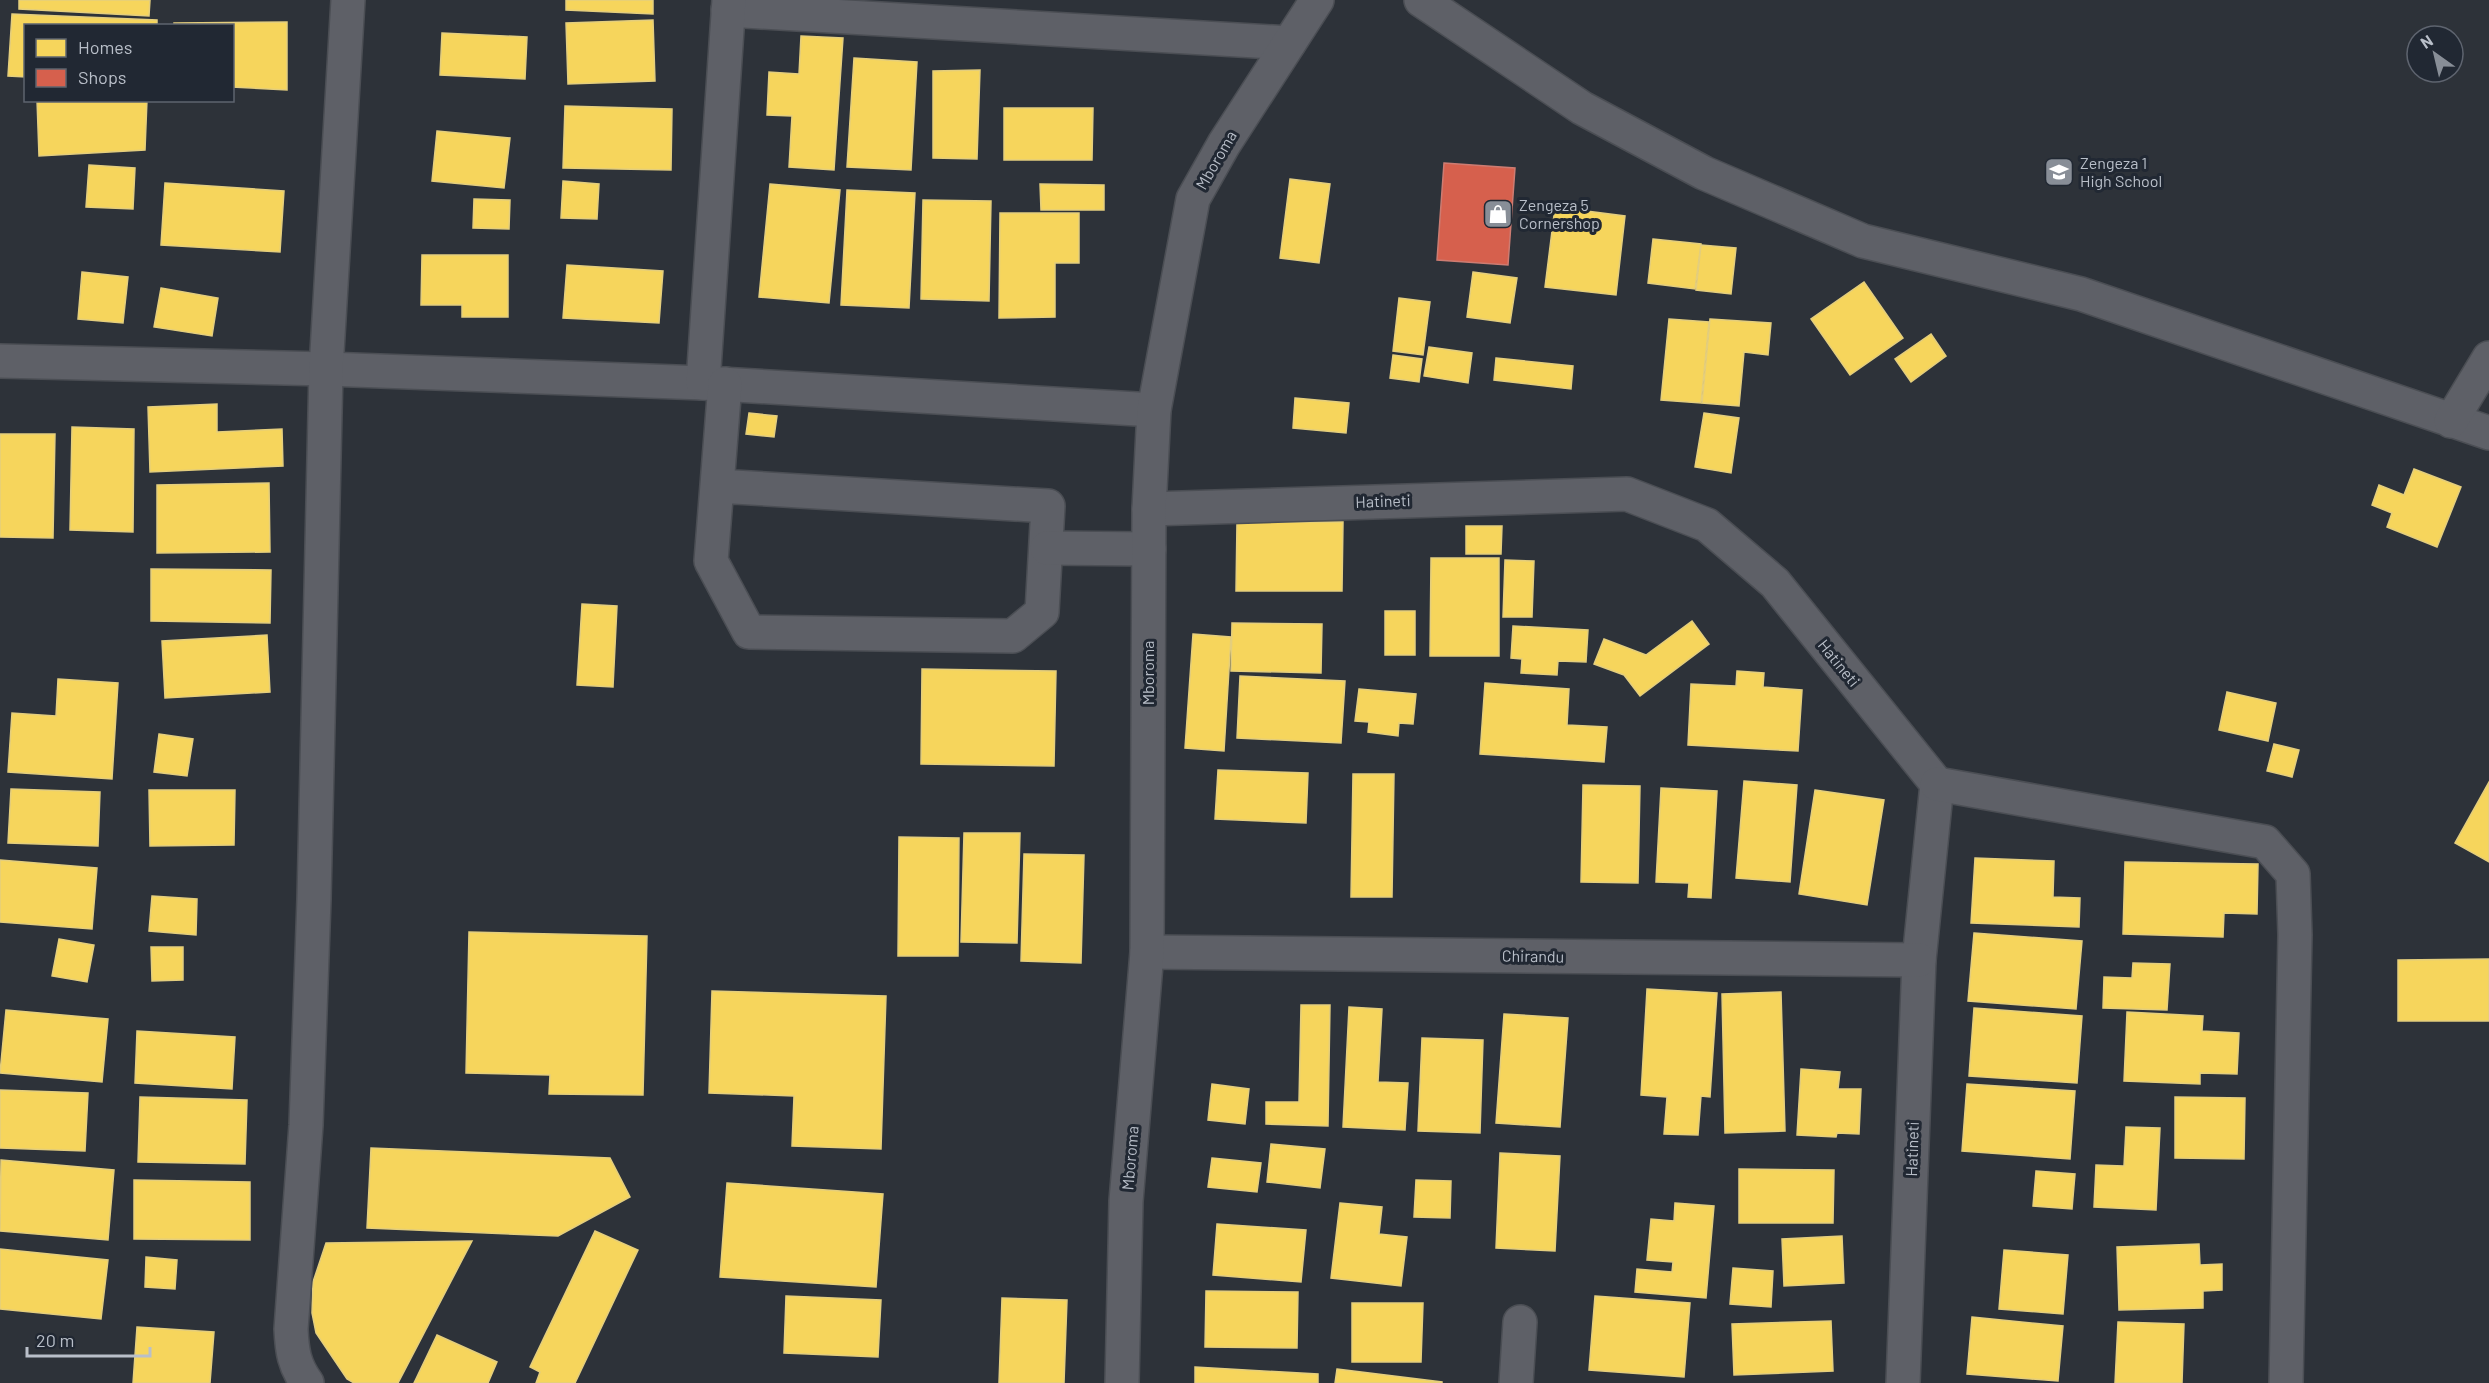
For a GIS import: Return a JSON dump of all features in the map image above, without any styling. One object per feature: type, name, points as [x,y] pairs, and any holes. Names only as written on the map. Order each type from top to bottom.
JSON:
[{"type":"street","points":[[307,1383],[296,1367],[292,1353],[291,1329],[306,1125],[314,899],[326,369],[348,0]]},
{"type":"street","points":[[998,0],[1039,28]]},
{"type":"street","name":"Mboroma","points":[[1122,1383],[1126,1201],[1147,952],[1149,508],[1154,410],[1193,199],[1224,144],[1317,0]]},
{"type":"street","points":[[1421,0],[1582,108],[1704,173],[1863,241],[2081,294],[2489,433]]},
{"type":"street","points":[[717,486],[1048,506],[1042,612],[1012,636],[749,632],[711,561],[717,486],[714,383],[728,5],[1039,28],[1289,43]]},
{"type":"street","points":[[2451,421],[2489,358]]},
{"type":"street","points":[[0,361],[326,369],[714,383],[1154,410]]},
{"type":"street","name":"Hatineti","points":[[1149,508],[1627,494],[1707,525],[1774,584],[1937,784],[1919,960],[1903,1383]]},
{"type":"street","points":[[1047,548],[1149,549]]},
{"type":"street","points":[[1937,784],[2265,842],[2293,874],[2295,935],[2286,1383]]},
{"type":"street","name":"Chirandu","points":[[1147,952],[1919,960]]},
{"type":"street","points":[[1516,1383],[1520,1322]]},
{"type":"building: Homes","points":[[19,0],[150,0],[149,16],[19,9]]},
{"type":"building: Homes","points":[[566,0],[653,0],[653,14],[566,10]]},
{"type":"building: Homes","points":[[12,14],[157,20],[157,24],[24,24],[24,77],[8,76]]},
{"type":"building: Homes","points":[[653,20],[655,81],[568,84],[566,23]]},
{"type":"building: Homes","points":[[287,22],[287,90],[234,87],[234,24],[174,23]]},
{"type":"building: Homes","points":[[442,33],[527,37],[525,79],[440,75]]},
{"type":"building: Homes","points":[[801,36],[843,38],[834,170],[789,167],[792,116],[767,115],[769,72],[799,74]]},
{"type":"building: Homes","points":[[854,58],[917,62],[911,170],[847,167]]},
{"type":"building: Homes","points":[[980,70],[977,159],[933,158],[933,71]]},
{"type":"building: Homes","points":[[37,102],[147,102],[145,150],[39,156]]},
{"type":"building: Homes","points":[[565,106],[672,109],[671,170],[563,168]]},
{"type":"building: Homes","points":[[1004,108],[1093,108],[1092,160],[1004,160]]},
{"type":"building: Homes","points":[[437,131],[510,138],[504,188],[432,181]]},
{"type":"building: Homes","points":[[89,165],[135,168],[133,209],[86,207]]},
{"type":"building: Homes","points":[[1290,179],[1330,184],[1319,263],[1280,258]]},
{"type":"building: Homes","points":[[563,181],[599,184],[597,219],[561,218]]},
{"type":"building: Homes","points":[[165,183],[284,191],[280,252],[161,245]]},
{"type":"building: Homes","points":[[770,184],[840,190],[829,303],[759,297]]},
{"type":"building: Homes","points":[[1040,184],[1104,185],[1104,210],[1041,210]]},
{"type":"building: Homes","points":[[847,190],[915,193],[909,308],[841,305]]},
{"type":"building: Homes","points":[[474,199],[510,200],[509,229],[473,228]]},
{"type":"building: Homes","points":[[923,200],[991,201],[989,301],[921,299]]},
{"type":"building: Homes","points":[[1555,207],[1625,216],[1616,295],[1545,287]]},
{"type":"building: Homes","points":[[1000,213],[1079,213],[1079,263],[1055,263],[1055,317],[999,318]]},
{"type":"building: Homes","points":[[1653,239],[1701,244],[1695,289],[1648,283]]},
{"type":"building: Homes","points":[[1701,245],[1736,248],[1731,294],[1696,290]]},
{"type":"building: Homes","points":[[422,255],[508,255],[508,317],[462,317],[462,305],[421,305]]},
{"type":"building: Homes","points":[[567,265],[663,271],[659,323],[563,318]]},
{"type":"building: Homes","points":[[82,272],[128,277],[123,323],[78,319]]},
{"type":"building: Homes","points":[[1473,272],[1517,278],[1510,323],[1467,317]]},
{"type":"building: Homes","points":[[1864,282],[1903,338],[1850,375],[1811,319]]},
{"type":"building: Homes","points":[[161,288],[218,298],[212,336],[154,327]]},
{"type":"building: Homes","points":[[1399,298],[1430,302],[1423,355],[1393,351]]},
{"type":"building: Homes","points":[[1669,319],[1709,322],[1701,403],[1661,400]]},
{"type":"building: Homes","points":[[1710,319],[1771,323],[1768,355],[1744,352],[1739,406],[1702,403]]},
{"type":"building: Homes","points":[[1931,334],[1946,356],[1911,382],[1895,359]]},
{"type":"building: Homes","points":[[1429,347],[1472,353],[1468,383],[1424,376]]},
{"type":"building: Homes","points":[[1393,355],[1422,359],[1419,382],[1390,378]]},
{"type":"building: Homes","points":[[1496,358],[1573,366],[1571,389],[1494,380]]},
{"type":"building: Homes","points":[[1295,398],[1349,403],[1346,433],[1293,428]]},
{"type":"building: Homes","points":[[217,404],[217,432],[282,429],[283,466],[150,472],[148,407]]},
{"type":"building: Homes","points":[[749,413],[777,416],[774,437],[746,434]]},
{"type":"building: Homes","points":[[1704,413],[1739,418],[1731,473],[1695,467]]},
{"type":"building: Homes","points":[[72,427],[134,429],[133,532],[70,530]]},
{"type":"building: Homes","points":[[0,434],[55,434],[53,538],[0,537]]},
{"type":"building: Homes","points":[[2414,469],[2461,487],[2437,547],[2387,527],[2392,513],[2372,505],[2379,485],[2404,495]]},
{"type":"building: Homes","points":[[269,483],[270,552],[157,553],[157,485]]},
{"type":"building: Homes","points":[[1237,522],[1343,522],[1342,591],[1236,591]]},
{"type":"building: Homes","points":[[1466,526],[1502,526],[1501,554],[1466,554]]},
{"type":"building: Homes","points":[[1431,558],[1499,558],[1499,656],[1430,656]]},
{"type":"building: Homes","points":[[1505,560],[1534,561],[1532,617],[1503,617]]},
{"type":"building: Homes","points":[[151,569],[271,570],[270,623],[151,621]]},
{"type":"building: Homes","points":[[582,604],[617,606],[613,687],[577,685]]},
{"type":"building: Homes","points":[[1385,611],[1415,611],[1415,655],[1385,655]]},
{"type":"building: Homes","points":[[1692,621],[1709,644],[1640,696],[1624,675],[1594,664],[1604,639],[1646,655]]},
{"type":"building: Homes","points":[[1232,623],[1322,624],[1321,673],[1231,671]]},
{"type":"building: Homes","points":[[1513,626],[1588,630],[1586,662],[1558,661],[1557,675],[1521,673],[1522,659],[1511,658]]},
{"type":"building: Homes","points":[[1193,634],[1231,637],[1224,751],[1185,748]]},
{"type":"building: Homes","points":[[267,635],[270,692],[165,698],[162,641]]},
{"type":"building: Homes","points":[[922,669],[1056,671],[1054,766],[921,764]]},
{"type":"building: Homes","points":[[1737,671],[1764,673],[1763,687],[1802,690],[1798,751],[1688,745],[1691,684],[1736,686]]},
{"type":"building: Homes","points":[[1240,676],[1345,681],[1341,743],[1237,738]]},
{"type":"building: Homes","points":[[58,679],[118,683],[112,779],[8,772],[12,713],[56,716]]},
{"type":"building: Homes","points":[[1485,683],[1569,689],[1567,725],[1607,727],[1604,762],[1480,754]]},
{"type":"building: Homes","points":[[1359,689],[1416,694],[1413,724],[1399,723],[1398,736],[1368,732],[1369,722],[1355,721]]},
{"type":"building: Homes","points":[[2227,692],[2276,703],[2268,741],[2219,730]]},
{"type":"building: Homes","points":[[159,734],[193,739],[187,776],[154,772]]},
{"type":"building: Homes","points":[[2274,744],[2299,750],[2292,777],[2267,771]]},
{"type":"building: Homes","points":[[1218,770],[1308,773],[1306,823],[1215,819]]},
{"type":"building: Homes","points":[[1353,774],[1394,774],[1392,897],[1351,897]]},
{"type":"building: Homes","points":[[1744,781],[1797,785],[1790,882],[1736,878]]},
{"type":"building: Homes","points":[[2489,782],[2489,862],[2455,843]]},
{"type":"building: Homes","points":[[1583,785],[1640,786],[1638,883],[1581,882]]},
{"type":"building: Homes","points":[[1661,788],[1717,791],[1711,898],[1688,897],[1689,883],[1656,882]]},
{"type":"building: Homes","points":[[11,789],[100,792],[98,846],[8,843]]},
{"type":"building: Homes","points":[[149,790],[235,790],[234,845],[150,846]]},
{"type":"building: Homes","points":[[1815,790],[1884,800],[1867,905],[1799,894]]},
{"type":"building: Homes","points":[[964,833],[1020,833],[1017,943],[961,942]]},
{"type":"building: Homes","points":[[899,837],[959,838],[958,956],[898,956]]},
{"type":"building: Homes","points":[[1024,854],[1084,855],[1081,963],[1021,961]]},
{"type":"building: Homes","points":[[1975,858],[2054,861],[2053,897],[2080,898],[2079,927],[1971,923]]},
{"type":"building: Homes","points":[[0,860],[97,868],[92,929],[0,922]]},
{"type":"building: Homes","points":[[2125,862],[2258,864],[2257,914],[2224,913],[2223,937],[2123,934]]},
{"type":"building: Homes","points":[[152,896],[197,899],[196,935],[149,931]]},
{"type":"building: Homes","points":[[469,932],[647,936],[643,1095],[549,1094],[550,1075],[466,1073]]},
{"type":"building: Homes","points":[[1974,933],[2082,941],[2076,1009],[1968,1001]]},
{"type":"building: Homes","points":[[59,939],[94,945],[87,982],[52,976]]},
{"type":"building: Homes","points":[[151,947],[183,947],[183,980],[152,981]]},
{"type":"building: Homes","points":[[2489,959],[2489,1021],[2398,1021],[2398,960]]},
{"type":"building: Homes","points":[[2133,963],[2170,964],[2167,1010],[2103,1008],[2104,977],[2132,978]]},
{"type":"building: Homes","points":[[1647,989],[1717,993],[1710,1097],[1701,1096],[1698,1135],[1664,1134],[1667,1097],[1641,1095]]},
{"type":"building: Homes","points":[[712,991],[886,996],[881,1149],[792,1146],[794,1096],[709,1093]]},
{"type":"building: Homes","points":[[1781,992],[1785,1131],[1725,1133],[1722,994]]},
{"type":"building: Homes","points":[[1301,1005],[1330,1005],[1328,1126],[1266,1124],[1266,1102],[1299,1102]]},
{"type":"building: Homes","points":[[1349,1007],[1382,1009],[1378,1082],[1408,1083],[1405,1130],[1343,1127]]},
{"type":"building: Homes","points":[[1974,1008],[2082,1016],[2077,1083],[1969,1076]]},
{"type":"building: Homes","points":[[6,1010],[108,1019],[102,1082],[0,1073]]},
{"type":"building: Homes","points":[[2127,1012],[2203,1016],[2202,1031],[2239,1033],[2237,1074],[2200,1073],[2200,1084],[2124,1081]]},
{"type":"building: Homes","points":[[1504,1014],[1568,1018],[1560,1127],[1496,1123]]},
{"type":"building: Homes","points":[[137,1031],[235,1037],[232,1089],[135,1083]]},
{"type":"building: Homes","points":[[1422,1038],[1483,1040],[1480,1133],[1418,1131]]},
{"type":"building: Homes","points":[[1801,1069],[1840,1072],[1838,1089],[1861,1089],[1859,1134],[1837,1133],[1836,1137],[1797,1135]]},
{"type":"building: Homes","points":[[1212,1084],[1249,1089],[1245,1124],[1208,1120]]},
{"type":"building: Homes","points":[[1967,1084],[2075,1091],[2070,1159],[1962,1151]]},
{"type":"building: Homes","points":[[0,1090],[88,1093],[85,1151],[0,1148]]},
{"type":"building: Homes","points":[[140,1097],[247,1100],[245,1164],[138,1162]]},
{"type":"building: Homes","points":[[2175,1097],[2245,1098],[2244,1159],[2175,1158]]},
{"type":"building: Homes","points":[[2126,1127],[2160,1128],[2156,1210],[2094,1207],[2096,1165],[2124,1166]]},
{"type":"building: Homes","points":[[1271,1144],[1325,1149],[1320,1188],[1267,1182]]},
{"type":"building: Homes","points":[[371,1148],[610,1158],[630,1197],[558,1236],[367,1228]]},
{"type":"building: Homes","points":[[1500,1153],[1560,1156],[1555,1251],[1496,1248]]},
{"type":"building: Homes","points":[[1212,1158],[1261,1163],[1257,1192],[1208,1187]]},
{"type":"building: Homes","points":[[1,1160],[114,1170],[108,1240],[0,1231]]},
{"type":"building: Homes","points":[[1739,1169],[1834,1170],[1833,1223],[1739,1223]]},
{"type":"building: Homes","points":[[2036,1171],[2075,1174],[2072,1209],[2033,1206]]},
{"type":"building: Homes","points":[[134,1180],[250,1182],[250,1240],[134,1239]]},
{"type":"building: Homes","points":[[1416,1180],[1451,1181],[1450,1218],[1414,1217]]},
{"type":"building: Homes","points":[[727,1183],[883,1194],[876,1287],[720,1277]]},
{"type":"building: Homes","points":[[1340,1203],[1382,1207],[1379,1234],[1407,1237],[1401,1286],[1331,1278]]},
{"type":"building: Homes","points":[[1675,1203],[1714,1206],[1706,1298],[1635,1292],[1637,1269],[1672,1272],[1673,1262],[1647,1260],[1651,1219],[1674,1221]]},
{"type":"building: Homes","points":[[1217,1224],[1306,1230],[1301,1282],[1213,1275]]},
{"type":"building: Homes","points":[[595,1231],[638,1250],[575,1383],[536,1383],[540,1372],[530,1367]]},
{"type":"building: Homes","points":[[1842,1236],[1844,1283],[1784,1286],[1782,1239]]},
{"type":"building: Homes","points":[[472,1241],[398,1383],[354,1383],[347,1379],[316,1333],[312,1313],[313,1282],[326,1243]]},
{"type":"building: Homes","points":[[2199,1244],[2200,1265],[2222,1264],[2222,1290],[2203,1291],[2203,1308],[2119,1310],[2117,1247]]},
{"type":"building: Homes","points":[[0,1249],[108,1260],[101,1319],[0,1309]]},
{"type":"building: Homes","points":[[2004,1250],[2068,1255],[2063,1314],[1999,1309]]},
{"type":"building: Homes","points":[[146,1257],[177,1260],[175,1289],[145,1287]]},
{"type":"building: Homes","points":[[1733,1268],[1773,1271],[1771,1307],[1730,1304]]},
{"type":"building: Homes","points":[[1206,1291],[1298,1292],[1297,1348],[1205,1347]]},
{"type":"building: Homes","points":[[786,1296],[881,1300],[878,1357],[784,1353]]},
{"type":"building: Homes","points":[[1595,1296],[1690,1303],[1684,1377],[1589,1370]]},
{"type":"building: Homes","points":[[1002,1298],[1067,1300],[1064,1383],[999,1383]]},
{"type":"building: Homes","points":[[1352,1303],[1423,1303],[1421,1362],[1352,1362]]},
{"type":"building: Homes","points":[[1972,1317],[2063,1326],[2058,1381],[1967,1374]]},
{"type":"building: Homes","points":[[1831,1321],[1833,1371],[1734,1375],[1732,1324]]},
{"type":"building: Homes","points":[[2118,1322],[2184,1324],[2182,1383],[2115,1383]]},
{"type":"building: Homes","points":[[137,1327],[214,1332],[210,1383],[133,1383]]},
{"type":"building: Homes","points":[[437,1335],[497,1362],[488,1383],[414,1383]]},
{"type":"building: Homes","points":[[1195,1367],[1318,1374],[1318,1383],[1195,1383]]},
{"type":"building: Homes","points":[[1337,1369],[1442,1382],[1442,1383],[1335,1383]]},
{"type":"building: Shops","points":[[1444,163],[1515,168],[1508,265],[1437,260]]},
{"type":"place","name":"Zengeza 1 High School","points":[[2059,172]]},
{"type":"place","name":"Zengeza 5 Cornershop","points":[[1498,214]]}]
